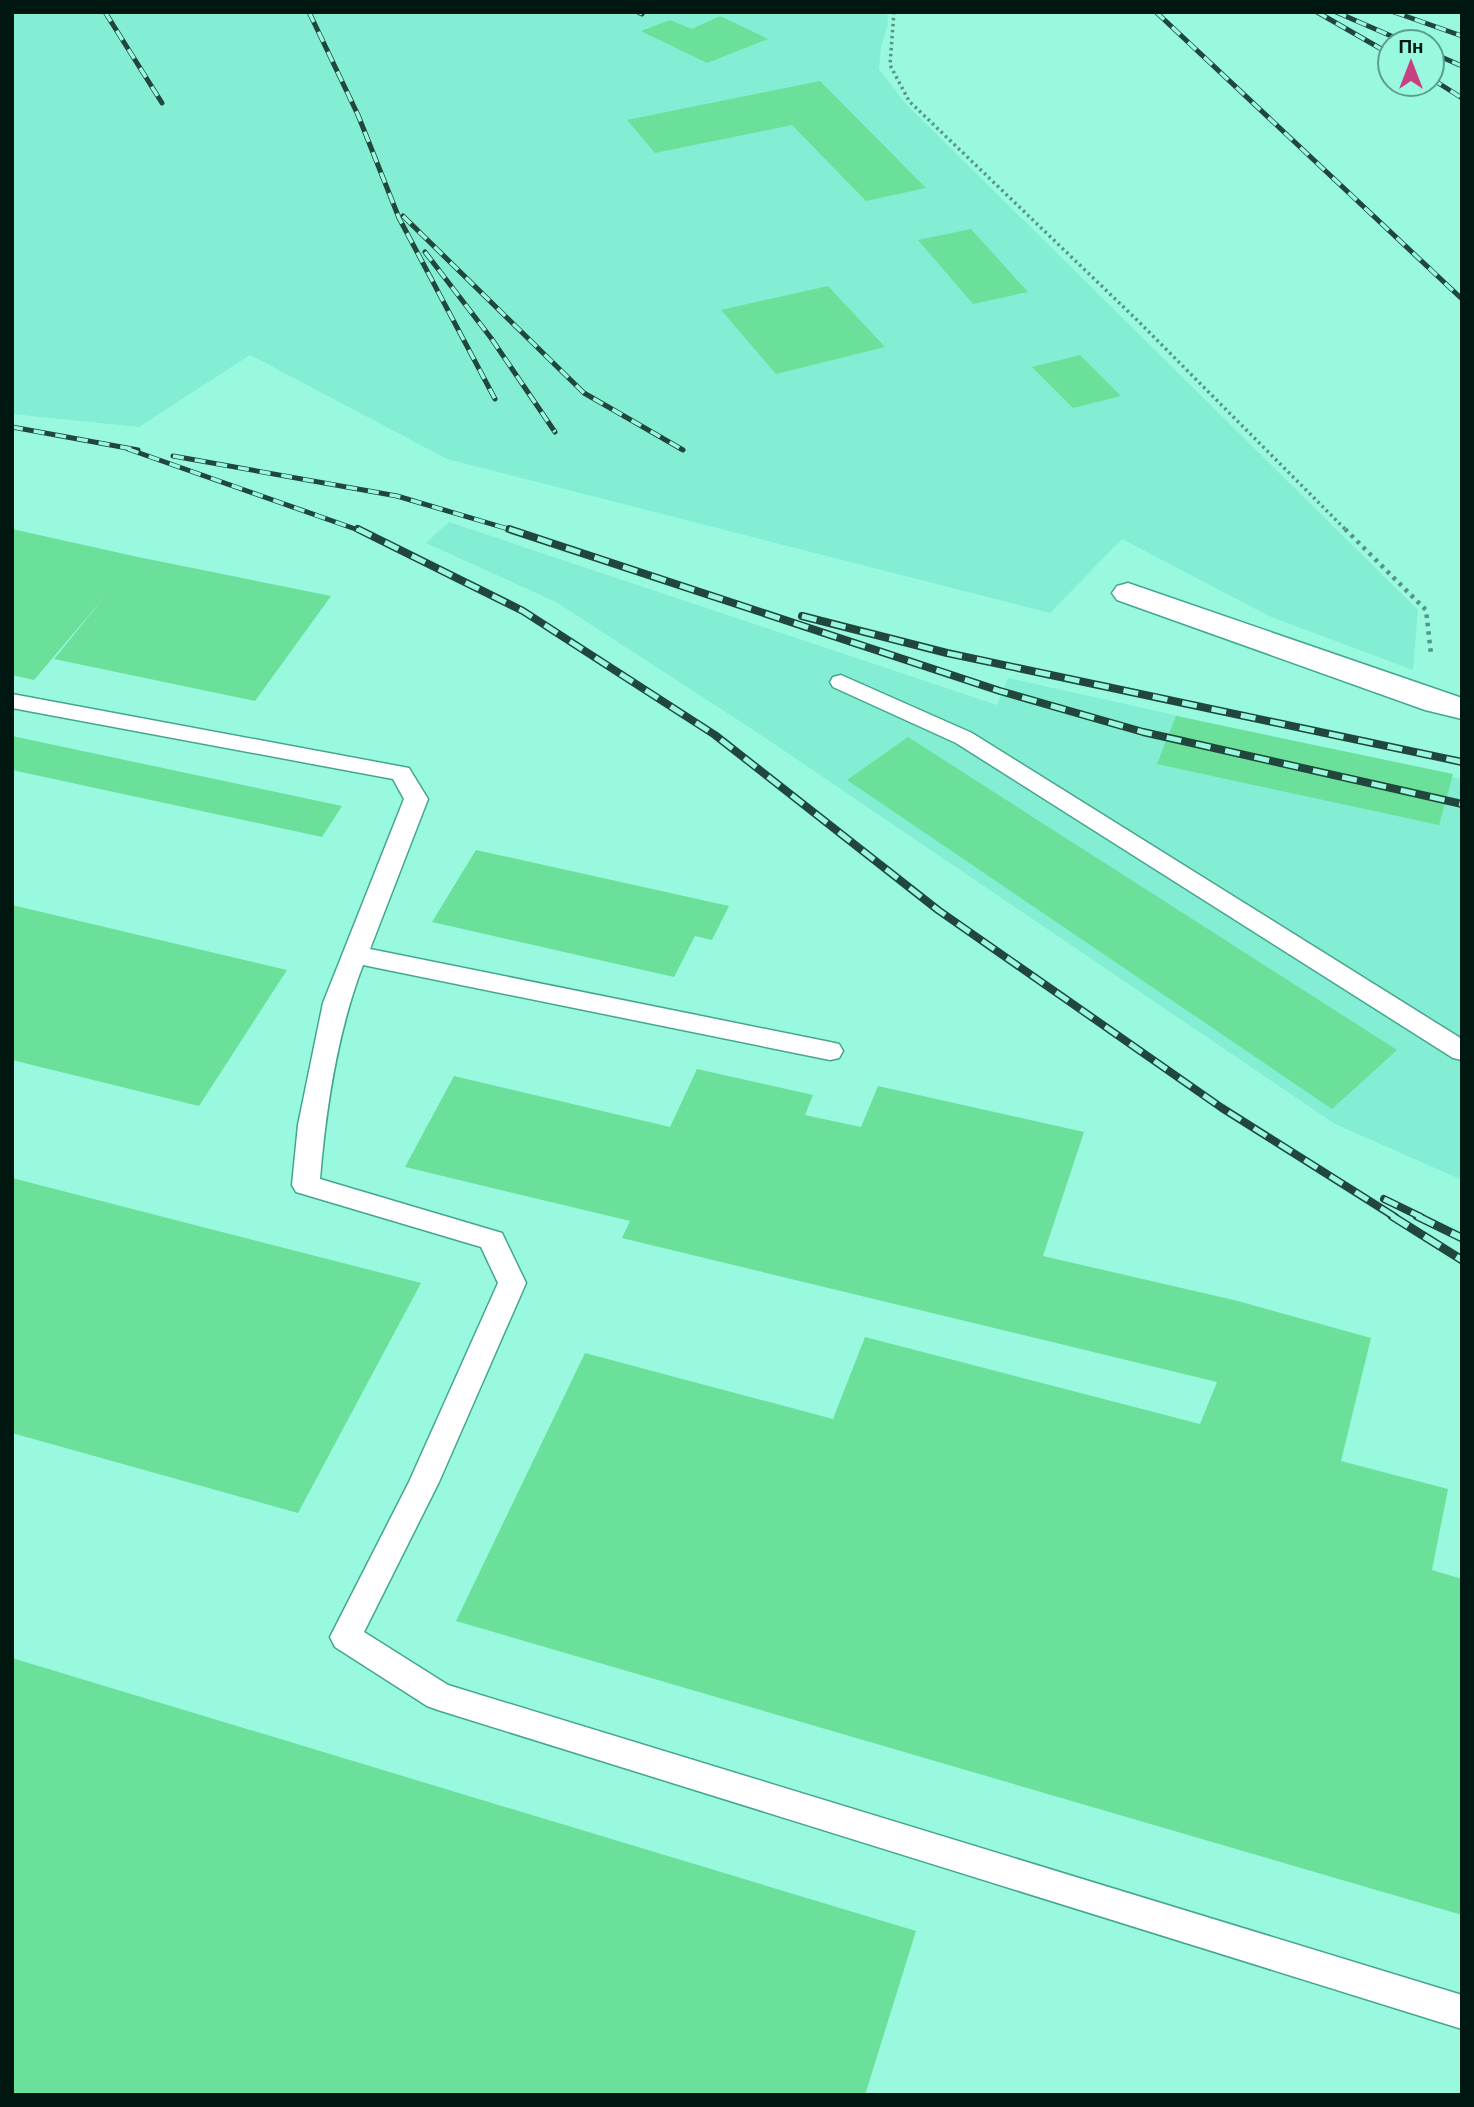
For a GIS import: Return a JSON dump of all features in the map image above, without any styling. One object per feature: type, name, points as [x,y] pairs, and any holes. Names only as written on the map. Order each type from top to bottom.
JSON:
[{"type":"street","points":[[1128,593],[1449,706]]},
{"type":"lane","points":[[841,682],[964,738],[1462,1051]]},
{"type":"lane","points":[[12,701],[401,773],[416,799],[336,1003],[311,1125],[306,1185],[492,1240],[512,1283],[424,1482],[346,1637],[438,1696],[1462,2012]]},
{"type":"lane","points":[[355,955],[830,1051]]},
{"type":"path","points":[[894,12],[890,65],[909,101],[1135,318],[1426,610],[1449,706]]},
{"type":"shaded area","points":[[12,12],[887,12],[888,24],[881,47],[879,69],[905,103],[1418,610],[1413,670],[1269,616],[1122,539],[1050,613],[447,459],[250,355],[139,427],[12,414]]},
{"type":"shaded area","points":[[449,522],[997,705],[1008,678],[1462,779],[1462,1180],[1335,1124],[758,733],[556,602],[426,543]]},
{"type":"building","points":[[720,16],[768,39],[707,63],[641,31],[670,20],[692,29]]},
{"type":"building","points":[[820,81],[926,188],[866,201],[792,125],[655,153],[627,120]]},
{"type":"building","points":[[971,229],[1028,292],[973,304],[918,240]]},
{"type":"building","points":[[828,286],[885,347],[776,374],[721,310]]},
{"type":"building","points":[[1080,355],[1121,396],[1073,408],[1032,367]]},
{"type":"building","points":[[12,529],[331,596],[255,701],[54,659],[106,595],[34,680],[12,675]]},
{"type":"building","points":[[1176,716],[1453,774],[1439,825],[1157,764]]},
{"type":"building","points":[[12,736],[342,806],[322,837],[12,770]]},
{"type":"building","points":[[908,737],[1397,1050],[1332,1109],[847,780]]},
{"type":"building","points":[[476,850],[729,906],[712,940],[695,936],[674,977],[432,922]]},
{"type":"building","points":[[12,905],[287,970],[199,1106],[12,1060]]},
{"type":"building","points":[[697,1069],[813,1095],[805,1115],[861,1127],[878,1086],[1084,1132],[1043,1256],[1238,1301],[1371,1338],[1341,1461],[1448,1489],[1432,1570],[1462,1579],[1462,1915],[456,1621],[585,1353],[833,1419],[865,1337],[1200,1424],[1217,1382],[622,1238],[630,1221],[405,1167],[454,1076],[670,1127]]},
{"type":"building","points":[[12,1178],[421,1283],[298,1513],[12,1433]]},
{"type":"building","points":[[12,1658],[916,1931],[865,2095],[12,2095]]},
{"type":"railway","points":[[105,12],[162,103]]},
{"type":"railway","points":[[309,12],[358,115],[399,218],[495,399]]},
{"type":"railway","points":[[638,12],[642,14]]},
{"type":"railway","points":[[1156,12],[1462,299]]},
{"type":"railway","points":[[1317,12],[1376,46]]},
{"type":"railway","points":[[1336,12],[1376,29]]},
{"type":"railway","points":[[1394,12],[1462,36]]},
{"type":"railway","points":[[1446,59],[1462,66]]},
{"type":"railway","points":[[1446,88],[1462,98]]},
{"type":"railway","points":[[403,216],[584,393],[683,450]]},
{"type":"railway","points":[[425,252],[491,338],[555,432]]},
{"type":"railway","points":[[12,427],[138,450]]},
{"type":"railway","points":[[128,449],[361,531]]},
{"type":"railway","points":[[173,456],[397,496],[515,531]]},
{"type":"railway","points":[[358,529],[523,611],[715,735],[938,910],[1222,1108],[1395,1217]]},
{"type":"railway","points":[[509,529],[1000,691],[1143,732],[1462,804]]},
{"type":"railway","points":[[802,616],[947,653],[1462,762]]},
{"type":"railway","points":[[1384,1199],[1421,1217]]},
{"type":"railway","points":[[1392,1216],[1462,1260]]},
{"type":"railway","points":[[1417,1216],[1462,1238]]}]
